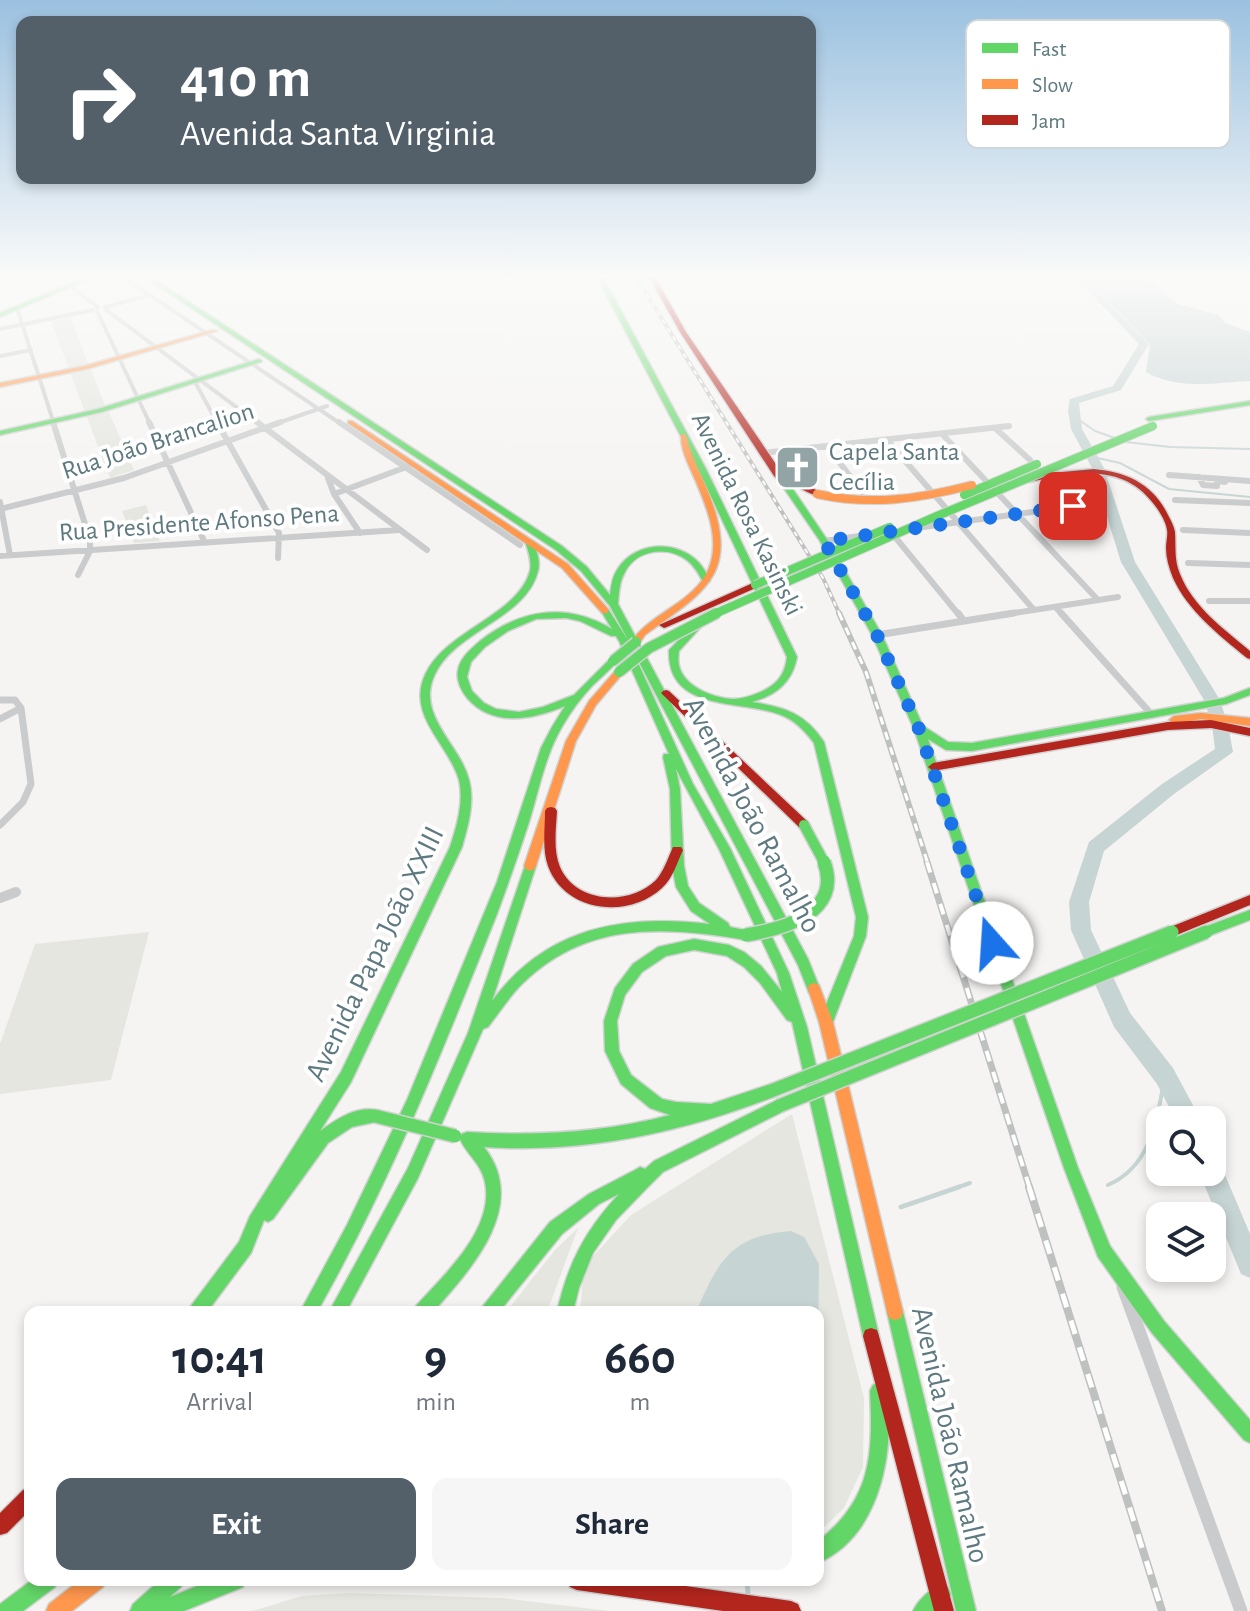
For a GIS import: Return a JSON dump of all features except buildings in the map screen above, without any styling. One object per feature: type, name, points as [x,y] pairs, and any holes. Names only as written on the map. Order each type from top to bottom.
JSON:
[{"type":"main road","points":[[0,385],[138,352]]},
{"type":"main road","name":"Avenida João Ramalho","points":[[245,352],[559,548],[584,569],[614,605],[804,963],[826,1022],[966,1611]]},
{"type":"main road","name":"Avenida João Ramalho","points":[[255,352],[259,360],[323,408],[524,543],[565,566],[589,590],[630,642],[666,737],[783,973],[800,1027],[875,1351],[944,1611]]},
{"type":"main road","name":"Avenida Rosa Kasinski","points":[[639,352],[792,657],[790,675],[784,683],[763,696],[732,701]]},
{"type":"main road","points":[[696,352],[824,541],[877,635],[933,767],[1092,1227],[1118,1275],[1158,1327],[1250,1434]]},
{"type":"main road","points":[[0,433],[200,386],[259,360]]},
{"type":"main road","points":[[630,642],[679,618],[1151,423],[1250,406]]},
{"type":"main road","points":[[312,1306],[337,1266],[382,1176],[514,855],[551,733],[579,694],[630,642],[706,580],[721,556],[721,533],[717,519],[689,461],[683,435]]},
{"type":"main road","points":[[777,474],[817,494],[864,505],[896,504],[1070,471],[1103,471],[1127,477],[1146,487],[1160,500],[1177,530],[1170,559],[1202,613],[1250,656]]},
{"type":"main road","points":[[340,1306],[413,1173],[475,1033],[551,799],[581,721],[619,672],[649,648],[709,617],[1008,481]]},
{"type":"main road","name":"Avenida Papa João XXIII","points":[[201,1306],[245,1247],[255,1221],[346,1077],[456,847],[464,825],[466,793],[459,767],[427,717],[426,690],[431,673],[457,639],[516,598],[526,587],[534,565],[524,543]]},
{"type":"main road","points":[[614,605],[612,587],[623,565],[656,550],[673,550],[696,559],[705,570],[706,580]]},
{"type":"main road","points":[[579,694],[547,711],[527,716],[495,712],[480,705],[464,687],[463,667],[476,650],[507,626],[547,612],[588,617],[630,642]]},
{"type":"main road","points":[[709,617],[678,642],[673,659],[680,679],[702,695],[762,706],[791,716],[813,733],[823,755],[862,917],[860,936],[826,1022]]},
{"type":"main road","points":[[475,1033],[527,971],[559,948],[581,939],[633,926],[662,923],[746,935],[786,931],[803,923],[825,898],[830,867],[825,852],[804,825],[655,683]]},
{"type":"main road","points":[[919,729],[946,746],[972,747],[1191,708],[1237,698],[1249,692]]},
{"type":"main road","points":[[933,767],[1072,741],[1095,733],[1204,720],[1249,724]]},
{"type":"main road","points":[[666,737],[675,789],[679,877],[688,897],[705,915],[731,931]]},
{"type":"main road","points":[[551,799],[555,870],[563,883],[577,894],[607,904],[640,896],[659,884],[677,850]]},
{"type":"main road","points":[[245,1247],[323,1138],[349,1120],[375,1116],[461,1138],[515,1146],[582,1144],[715,1111],[771,1091],[1250,900]]},
{"type":"main road","points":[[494,1306],[556,1228],[594,1199],[779,1106],[1250,915]]},
{"type":"main road","points":[[715,1111],[654,1103],[640,1093],[614,1063],[607,1023],[615,996],[636,967],[669,948],[693,944],[727,950],[747,962],[761,976],[800,1027]]},
{"type":"main road","points":[[427,1306],[482,1239],[494,1208],[492,1175],[479,1150],[461,1138]]},
{"type":"main road","points":[[566,1306],[576,1261],[595,1229],[659,1166]]},
{"type":"main road","points":[[824,1550],[834,1545],[857,1522],[875,1489],[881,1416],[875,1351]]},
{"type":"main road","points":[[0,1526],[24,1503]]},
{"type":"main road","points":[[923,1611],[940,1595],[956,1566]]},
{"type":"main road","points":[[7,1611],[40,1586]]},
{"type":"main road","points":[[56,1611],[88,1586]]},
{"type":"main road","points":[[140,1611],[167,1586]]},
{"type":"main road","points":[[160,1611],[221,1586]]},
{"type":"main road","points":[[616,1586],[790,1611]]},
{"type":"street","points":[[0,356],[20,352]]},
{"type":"street","points":[[32,352],[90,540],[90,551],[78,575]]},
{"type":"street","points":[[117,352],[205,543]]},
{"type":"street","points":[[161,352],[200,386],[211,390],[427,550]]},
{"type":"street","points":[[200,386],[211,390]]},
{"type":"street","points":[[200,386],[280,538],[278,558]]},
{"type":"street","name":"Rua João Brancalion","points":[[0,506],[124,478],[323,408]]},
{"type":"street","points":[[762,453],[1009,426]]},
{"type":"street","points":[[995,428],[1030,460]]},
{"type":"street","points":[[942,434],[1098,600]]},
{"type":"street","points":[[887,440],[1034,610]]},
{"type":"street","points":[[827,446],[862,492]]},
{"type":"street","points":[[334,494],[347,492],[409,466]]},
{"type":"street","points":[[1169,475],[1199,477],[1203,485],[1217,486],[1217,481],[1250,483]]},
{"type":"street","points":[[328,477],[334,494],[360,533]]},
{"type":"street","points":[[1175,500],[1250,503]]},
{"type":"street","points":[[824,541],[1084,505]]},
{"type":"street","points":[[0,506],[10,555]]},
{"type":"street","name":"Rua Presidente Afonso Pena","points":[[0,556],[400,530]]},
{"type":"street","points":[[1177,530],[1250,533]]},
{"type":"street","points":[[891,531],[964,621]]},
{"type":"street","points":[[1188,563],[1250,565]]},
{"type":"street","points":[[877,635],[1118,597]]},
{"type":"street","points":[[1209,601],[1249,602]]},
{"type":"street","points":[[1055,607],[1152,715]]},
{"type":"street","points":[[0,700],[20,705]]},
{"type":"street","points":[[0,719],[20,705]]},
{"type":"street","points":[[0,825],[30,794],[20,705]]},
{"type":"street","points":[[0,898],[16,892]]},
{"type":"street","points":[[1118,1275],[1241,1611]]},
{"type":"shaded area","points":[[63,352],[84,352],[88,364],[69,369]]},
{"type":"shaded area","points":[[1149,352],[1250,352],[1250,381],[1183,383],[1146,372]]},
{"type":"shaded area","points":[[91,369],[105,406],[85,412],[70,373]]},
{"type":"shaded area","points":[[109,412],[134,470],[110,478],[87,417]]},
{"type":"shaded area","points":[[146,505],[160,541],[134,543],[122,511]]},
{"type":"shaded area","points":[[149,932],[111,1080],[0,1094],[0,1044],[35,944]]},
{"type":"shaded area","points":[[792,1114],[864,1398],[863,1467],[844,1508],[824,1527],[824,1306],[581,1306],[584,1266],[631,1215]]},
{"type":"shaded area","points":[[578,1228],[549,1306],[511,1306],[555,1250]]},
{"type":"shaded area","points":[[791,1231],[804,1237],[819,1264],[819,1306],[699,1306],[712,1278],[730,1254],[754,1238]]},
{"type":"shaded area","points":[[349,1593],[501,1598],[609,1611],[252,1611],[302,1596]]},
{"type":"waterway","points":[[1139,352],[1117,388],[1074,401],[1074,420],[1098,468],[1128,562],[1212,700],[1224,752],[1168,789],[1096,847],[1079,902],[1081,930],[1122,1020],[1165,1076],[1181,1106]]},
{"type":"waterway","points":[[1072,415],[1095,431],[1115,438]]},
{"type":"waterway","points":[[1126,442],[1170,447],[1250,449]]},
{"type":"waterway","points":[[1093,457],[1120,463],[1169,489],[1250,497]]},
{"type":"waterway","points":[[1108,1185],[1123,1177],[1143,1153],[1155,1124],[1165,1076]]},
{"type":"waterway","points":[[953,1189],[970,1183]]},
{"type":"waterway","points":[[1217,1186],[1250,1265]]},
{"type":"waterway","points":[[901,1207],[959,1187]]},
{"type":"waterway","points":[[747,1586],[748,1595]]},
{"type":"railway","points":[[683,352],[823,578],[840,615]]},
{"type":"railway","points":[[839,613],[866,672],[928,864]]},
{"type":"railway","points":[[927,862],[1030,1189]]},
{"type":"railway","points":[[1029,1187],[1162,1611]]},
{"type":"traffic: fast","points":[[261,352],[559,548],[584,569],[614,605],[804,963],[814,989]]},
{"type":"traffic: fast","points":[[640,352],[702,469],[792,657],[790,668],[780,684],[765,694],[736,702]]},
{"type":"traffic: fast","points":[[0,433],[100,411],[259,361]]},
{"type":"traffic: fast","points":[[1149,419],[1250,403]]},
{"type":"traffic: fast","points":[[619,672],[649,648],[688,626],[937,516],[1153,426]]},
{"type":"traffic: fast","points":[[964,495],[1037,464]]},
{"type":"traffic: fast","points":[[783,481],[824,541],[877,635],[919,729],[1071,1168],[1104,1251],[1158,1327],[1250,1434]]},
{"type":"traffic: fast","points":[[755,585],[890,527]]},
{"type":"traffic: fast","points":[[201,1306],[245,1247],[255,1221],[346,1077],[456,847],[464,814],[464,780],[452,753],[429,716],[425,689],[440,659],[502,611],[527,586],[534,571],[529,541]]},
{"type":"traffic: fast","points":[[614,604],[620,571],[633,557],[644,551],[668,549],[680,553],[700,568],[706,580]]},
{"type":"traffic: fast","points":[[605,611],[624,641],[688,784],[724,848],[783,973],[800,1027],[871,1336]]},
{"type":"traffic: fast","points":[[572,698],[533,713],[506,715],[493,712],[470,695],[463,681],[463,670],[471,654],[489,639],[520,621],[535,617],[551,614],[582,618],[614,634]]},
{"type":"traffic: fast","points":[[698,625],[674,650],[674,667],[681,681],[692,689],[721,700],[787,713],[802,723],[819,742],[862,917],[860,936],[826,1022]]},
{"type":"traffic: fast","points":[[613,661],[636,642]]},
{"type":"traffic: fast","points":[[311,1306],[373,1189],[430,1062],[503,882],[547,748],[570,706],[613,661]]},
{"type":"traffic: fast","points":[[920,729],[946,746],[972,747],[1226,701],[1250,691]]},
{"type":"traffic: fast","points":[[668,757],[675,789],[678,866],[682,887],[695,907],[724,927]]},
{"type":"traffic: fast","points":[[746,935],[793,924],[810,915],[822,902],[828,887],[827,869],[819,848],[804,825]]},
{"type":"traffic: fast","points":[[340,1306],[413,1173],[475,1033],[530,866]]},
{"type":"traffic: fast","points":[[1206,932],[1250,915]]},
{"type":"traffic: fast","points":[[483,1023],[513,984],[543,958],[597,933],[655,925],[746,935]]},
{"type":"traffic: fast","points":[[771,1091],[1172,932]]},
{"type":"traffic: fast","points":[[779,1106],[1206,932]]},
{"type":"traffic: fast","points":[[715,1111],[662,1106],[626,1080],[612,1051],[610,1021],[619,992],[637,968],[663,951],[694,944],[729,951],[757,970],[792,1016]]},
{"type":"traffic: fast","points":[[467,1139],[548,1141],[622,1133],[694,1116],[771,1091]]},
{"type":"traffic: fast","points":[[656,1168],[779,1106]]},
{"type":"traffic: fast","points":[[268,1214],[323,1138],[349,1120],[375,1116]]},
{"type":"traffic: fast","points":[[375,1116],[455,1136]]},
{"type":"traffic: fast","points":[[427,1306],[478,1244],[488,1225],[493,1205],[493,1184],[486,1163],[467,1139]]},
{"type":"traffic: fast","points":[[566,1306],[578,1267],[598,1230],[659,1166]]},
{"type":"traffic: fast","points":[[494,1306],[556,1228],[594,1199],[640,1175]]},
{"type":"traffic: fast","points":[[895,1312],[966,1611]]},
{"type":"traffic: fast","points":[[824,1548],[854,1520],[873,1482],[880,1439],[879,1391]]},
{"type":"traffic: fast","points":[[7,1611],[40,1586]]},
{"type":"traffic: fast","points":[[140,1611],[167,1586]]},
{"type":"traffic: fast","points":[[160,1611],[221,1586]]},
{"type":"traffic: fast","points":[[923,1611],[941,1594]]},
{"type":"traffic: slow","points":[[0,385],[85,368],[140,352]]},
{"type":"traffic: slow","points":[[350,422],[565,566],[605,611]]},
{"type":"traffic: slow","points":[[636,642],[642,633],[697,591],[716,561],[718,543],[714,521],[683,435]]},
{"type":"traffic: slow","points":[[817,494],[857,501],[895,501],[972,485]]},
{"type":"traffic: slow","points":[[530,866],[571,741],[592,703],[619,672]]},
{"type":"traffic: slow","points":[[1174,720],[1201,716],[1250,722]]},
{"type":"traffic: slow","points":[[814,989],[826,1022],[895,1312]]},
{"type":"traffic: slow","points":[[56,1611],[88,1586]]},
{"type":"traffic: jam","points":[[697,352],[783,481]]},
{"type":"traffic: jam","points":[[1029,480],[1074,472],[1114,473],[1131,479],[1147,490],[1160,506],[1171,529]]},
{"type":"traffic: jam","points":[[777,474],[817,494]]},
{"type":"traffic: jam","points":[[1171,529],[1171,560],[1183,588],[1203,614],[1250,656]]},
{"type":"traffic: jam","points":[[664,625],[755,585]]},
{"type":"traffic: jam","points":[[666,693],[804,825]]},
{"type":"traffic: jam","points":[[933,767],[1168,726],[1211,724],[1250,732]]},
{"type":"traffic: jam","points":[[551,811],[551,850],[557,873],[566,885],[591,900],[620,902],[648,892],[663,879],[677,850]]},
{"type":"traffic: jam","points":[[1172,932],[1250,900]]},
{"type":"traffic: jam","points":[[871,1336],[944,1611]]},
{"type":"traffic: jam","points":[[0,1526],[24,1503]]},
{"type":"traffic: jam","points":[[618,1586],[791,1611]]},
{"type":"place","name":"Capela Santa Cecília","points":[[798,467]]},
{"type":"route","points":[[992,943],[919,729],[877,635],[824,541],[1073,506]]}]
